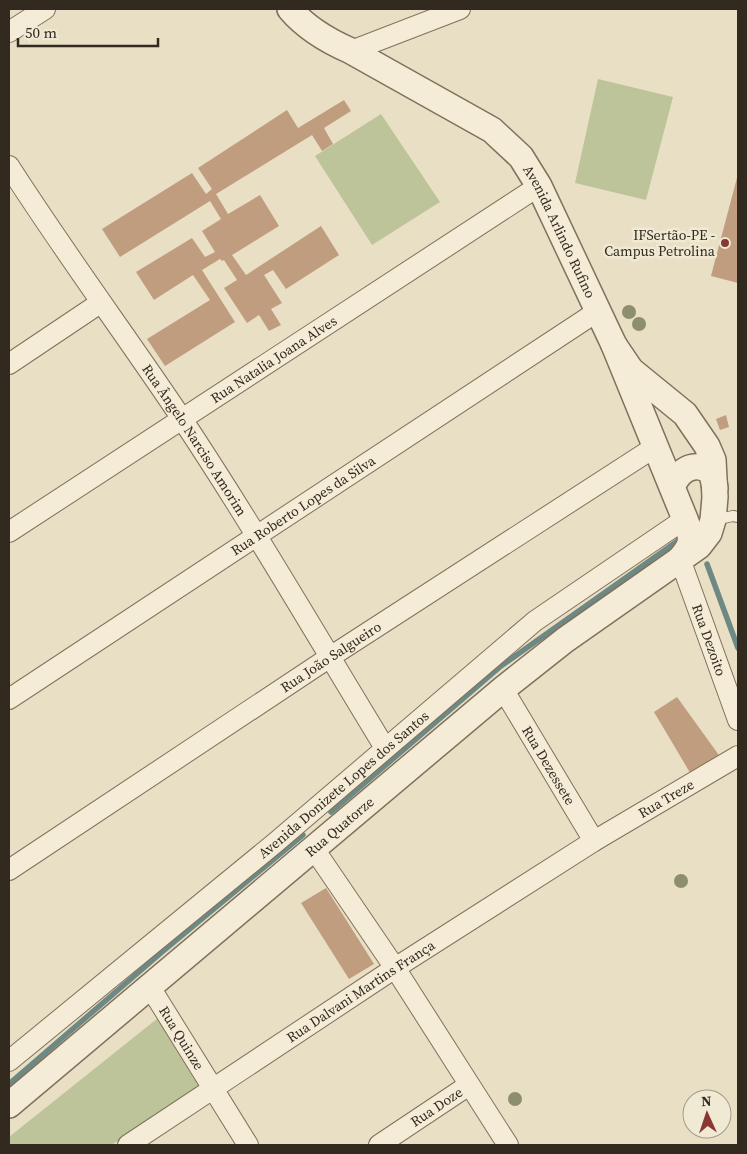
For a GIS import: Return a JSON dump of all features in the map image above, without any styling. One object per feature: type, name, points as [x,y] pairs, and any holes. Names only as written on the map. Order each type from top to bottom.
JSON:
[{"type":"street","points":[[9,32],[45,9]]},
{"type":"street","name":"Avenida Arlindo Rufino","points":[[290,9],[296,16],[330,42],[351,50],[492,130],[520,157],[539,186],[614,345],[672,486],[691,536],[691,544],[680,559]]},
{"type":"street","points":[[351,50],[460,9]]},
{"type":"street","name":"Rua Ângelo Narciso Amorim","points":[[9,166],[16,193],[100,303],[182,419],[386,748]]},
{"type":"street","name":"Rua Natalia Joana Alves","points":[[9,532],[539,186]]},
{"type":"street","points":[[9,364],[100,303]]},
{"type":"street","name":"Rua Roberto Lopes da Silva","points":[[9,699],[598,311]]},
{"type":"street","points":[[614,345],[631,370],[685,414],[707,446],[713,460],[715,488],[713,520]]},
{"type":"street","name":"Rua João Salgueiro","points":[[9,870],[330,657],[655,447]]},
{"type":"street","points":[[672,486],[676,478],[683,471],[690,467],[700,467],[707,469],[712,474],[715,488]]},
{"type":"street","name":"Avenida Donizete Lopes dos Santos","points":[[9,1061],[260,856],[535,621],[685,519]]},
{"type":"street","name":"Rua Quatorze","points":[[9,1105],[503,689],[565,640],[699,546],[709,533],[713,520]]},
{"type":"street","name":"Rua Dezoito","points":[[680,559],[738,720]]},
{"type":"street","name":"Rua Dezessete","points":[[503,689],[594,841]]},
{"type":"street","name":"Rua Treze","points":[[594,841],[738,756]]},
{"type":"street","points":[[309,814],[321,843],[395,968],[508,1145]]},
{"type":"street","name":"Rua Dalvani Martins França","points":[[128,1145],[395,968],[594,841]]},
{"type":"street","name":"Rua Quinze","points":[[150,987],[248,1145]]},
{"type":"street","name":"Rua Doze","points":[[379,1145],[469,1085]]},
{"type":"lane","points":[[713,520],[733,516],[738,517]]},
{"type":"green space","points":[[598,79],[673,97],[646,200],[575,183]]},
{"type":"green space","points":[[381,114],[440,202],[372,245],[315,156]]},
{"type":"green space","points":[[158,1018],[202,1091],[111,1145],[9,1145],[9,1137]]},
{"type":"building","points":[[344,100],[351,111],[324,128],[333,144],[322,151],[312,135],[216,194],[228,214],[260,195],[279,226],[232,255],[246,275],[321,226],[339,255],[286,289],[273,270],[264,275],[282,303],[271,309],[281,325],[269,331],[259,315],[247,323],[224,288],[237,280],[224,260],[220,259],[202,270],[235,322],[165,366],[147,339],[210,300],[193,275],[154,300],[136,272],[192,238],[205,257],[215,252],[202,231],[221,219],[210,201],[120,257],[102,229],[192,173],[206,194],[212,189],[198,168],[287,110],[298,128]]},
{"type":"building","points":[[738,174],[738,283],[711,276]]},
{"type":"building","points":[[726,415],[729,427],[720,430],[716,419]]},
{"type":"building","points":[[677,697],[721,758],[692,776],[654,712]]},
{"type":"building","points":[[326,888],[374,964],[349,979],[301,903]]},
{"type":"waterway","points":[[331,812],[501,666],[679,540]]},
{"type":"waterway","points":[[707,564],[738,648]]},
{"type":"waterway","points":[[9,1084],[162,952],[303,835]]},
{"type":"place","name":"IFSertão-PE - Campus Petrolina","points":[[725,243]]}]
